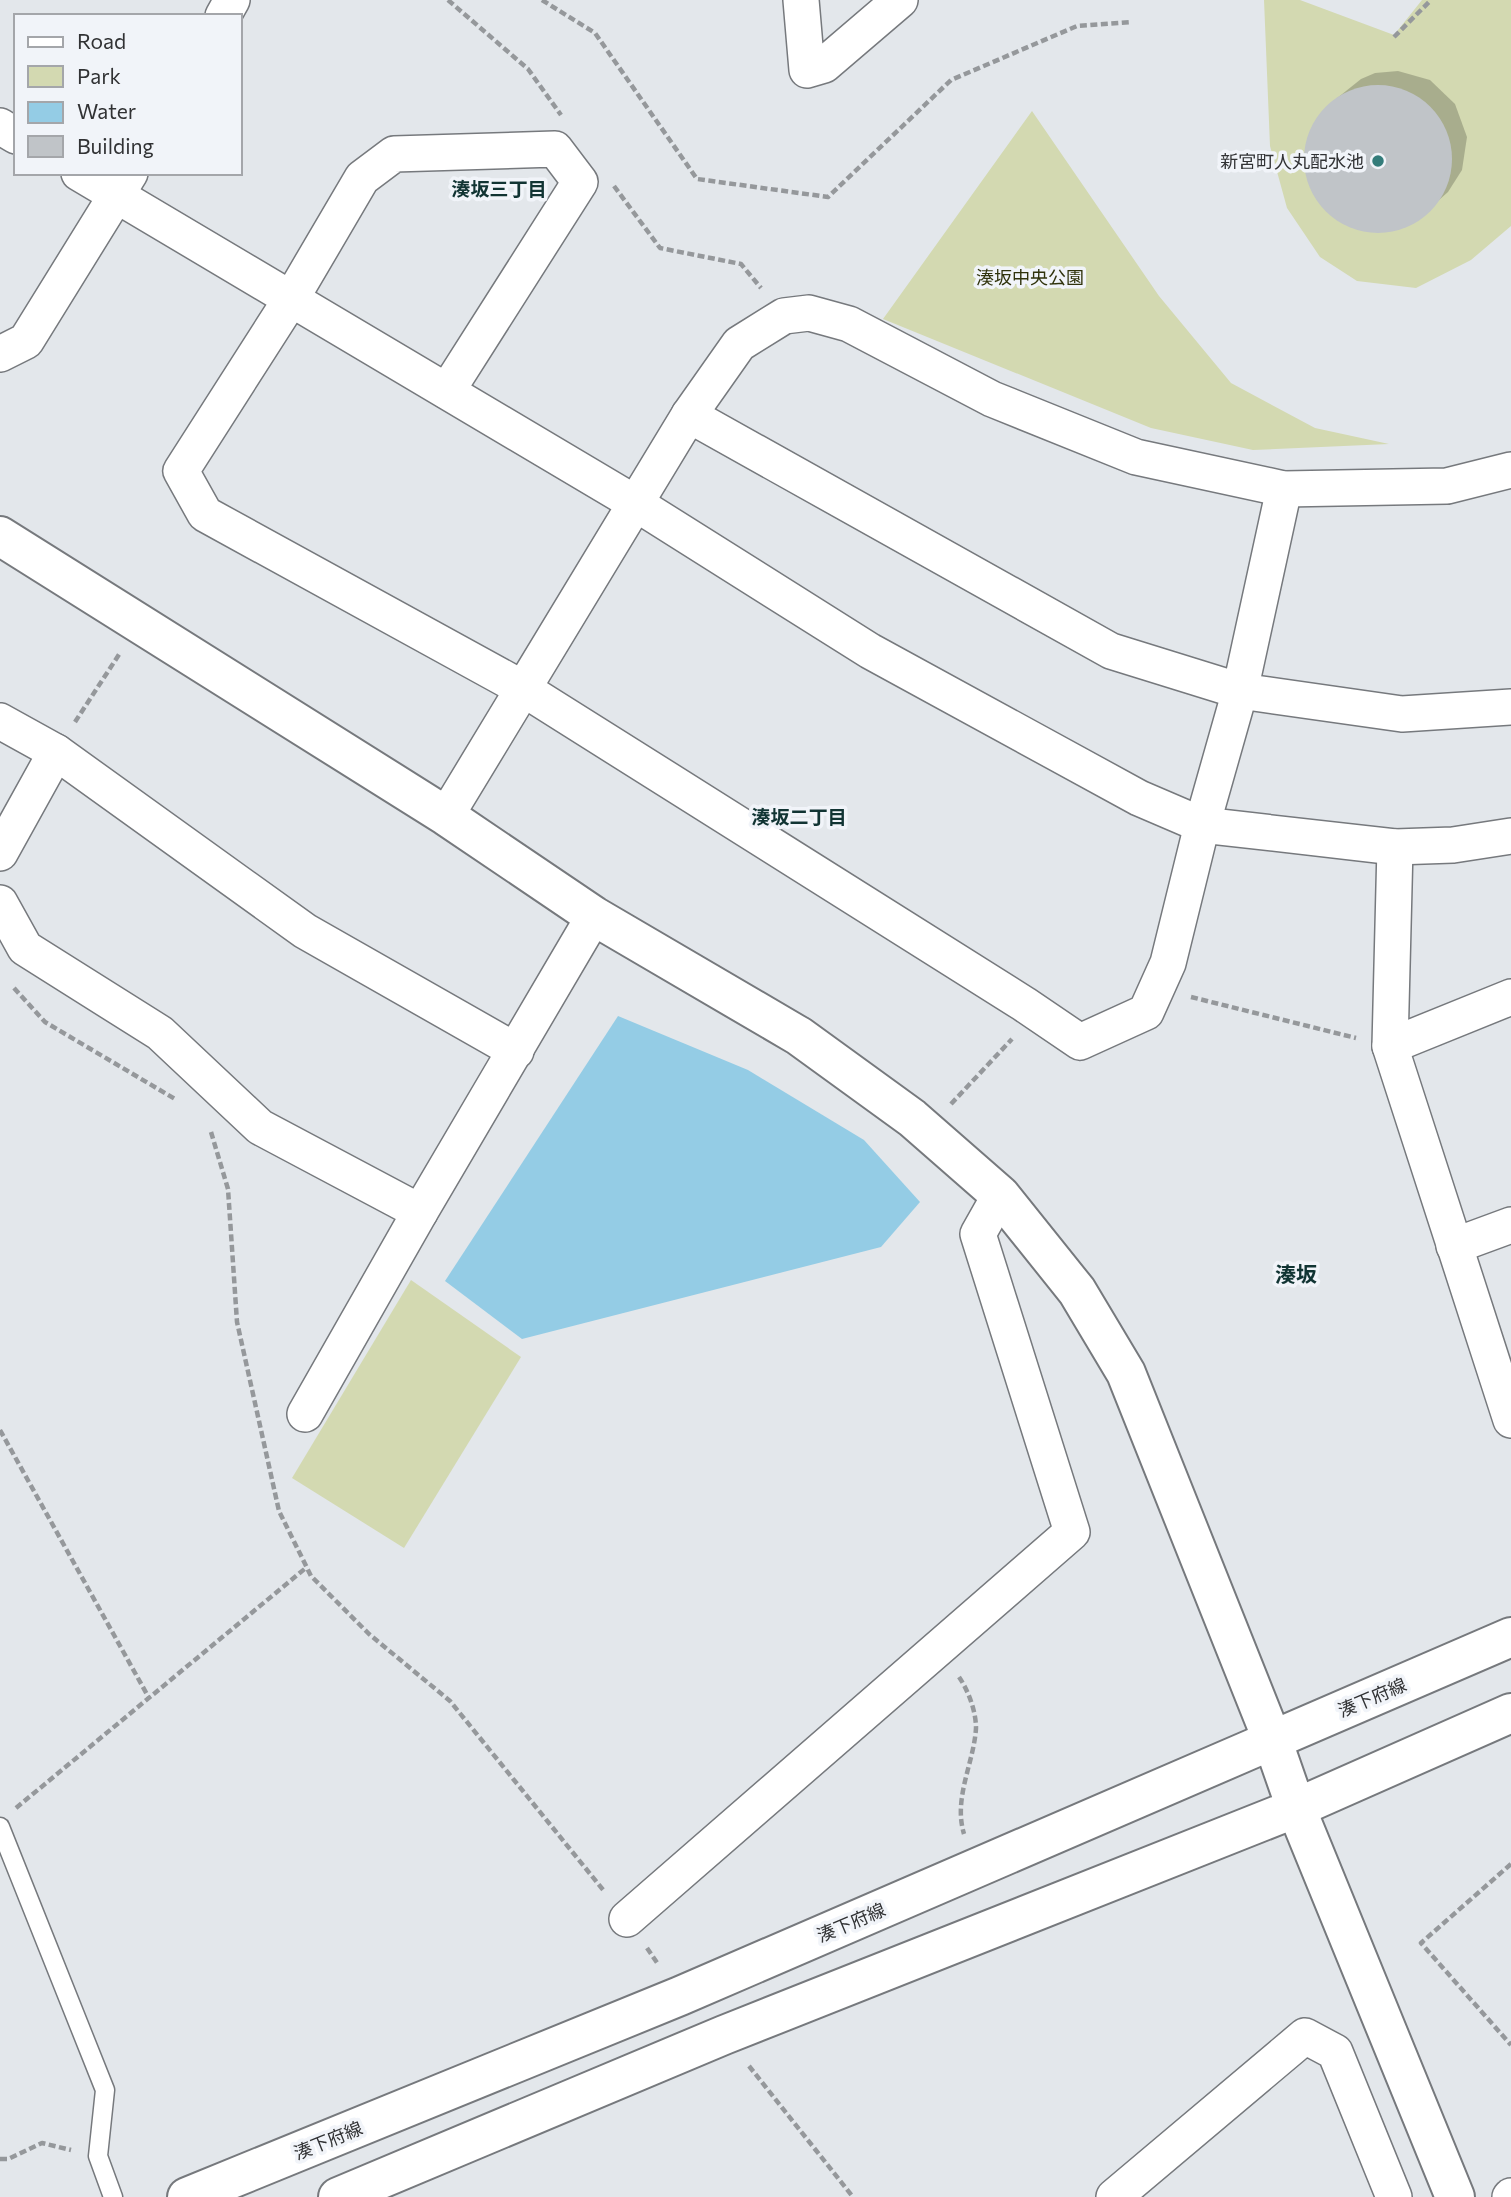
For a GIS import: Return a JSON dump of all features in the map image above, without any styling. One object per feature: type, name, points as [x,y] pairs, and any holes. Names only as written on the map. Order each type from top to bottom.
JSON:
[{"type":"main road","points":[[0,536],[446,816],[594,916],[799,1036],[912,1118],[1000,1195],[1077,1291],[1126,1373],[1297,1808],[1455,2197]]},
{"type":"main road","name":"湊下府線","points":[[187,2197],[680,1996],[1511,1637]]},
{"type":"main road","points":[[338,2197],[724,2035],[1297,1808],[1511,1713]]},
{"type":"street","points":[[801,0],[807,70],[824,65],[900,0]]},
{"type":"street","points":[[447,391],[580,182],[555,149],[394,154],[362,178],[291,299],[181,471],[205,514],[522,688],[1080,1042],[1146,1012],[1168,963],[1202,825],[1240,691],[1284,489]]},
{"type":"street","points":[[87,175],[124,184],[291,299],[635,503],[870,651],[1139,798],[1202,825],[1395,848],[1454,845],[1511,836]]},
{"type":"street","points":[[0,354],[26,341],[124,184]]},
{"type":"street","points":[[446,816],[688,415],[739,344],[784,316],[809,313],[849,324],[992,399],[1136,457],[1284,489],[1447,486],[1511,470]]},
{"type":"street","points":[[688,415],[1111,651],[1240,691],[1402,715],[1511,707]]},
{"type":"street","points":[[0,721],[56,752],[305,931],[516,1051]]},
{"type":"street","points":[[0,853],[56,752]]},
{"type":"street","points":[[1395,848],[1390,1046],[1511,1420]]},
{"type":"street","points":[[0,903],[25,948],[160,1033],[260,1127],[420,1212]]},
{"type":"street","points":[[305,1414],[594,916]]},
{"type":"street","points":[[1390,1046],[1511,997]]},
{"type":"street","points":[[627,1920],[1072,1532],[978,1234],[1000,1195]]},
{"type":"street","points":[[1454,1247],[1511,1224]]},
{"type":"street","points":[[1114,2197],[1305,2036],[1335,2052],[1394,2197]]},
{"type":"lane","points":[[0,1828],[105,2090],[98,2156],[113,2197]]},
{"type":"path","points":[[1394,37],[1431,0]]},
{"type":"path","points":[[56,752],[139,623]]},
{"type":"path","points":[[1157,989],[1390,1046]]},
{"type":"path","points":[[926,1131],[1036,1013]]},
{"type":"path","points":[[0,1430],[149,1698]]},
{"type":"path","points":[[11,1812],[307,1567]]},
{"type":"path","points":[[940,1647],[968,1689],[976,1727],[964,1784],[961,1823],[975,1869]]},
{"type":"path","points":[[1511,1864],[1421,1942],[1511,2045]]},
{"type":"path","points":[[627,1920],[680,1996]]},
{"type":"path","points":[[724,2035],[853,2197]]},
{"type":"path","points":[[0,2159],[8,2159],[42,2143],[98,2156]]},
{"type":"green space","points":[[1264,0],[1300,0],[1394,35],[1422,0],[1511,0],[1511,226],[1471,260],[1416,288],[1357,281],[1320,257],[1287,208],[1270,146]]},
{"type":"green space","name":"湊坂中央公園","points":[[1032,111],[1159,296],[1231,383],[1315,428],[1389,444],[1253,450],[1151,428],[883,319]]},
{"type":"green space","points":[[411,1280],[521,1357],[404,1548],[292,1478]]},
{"type":"water","points":[[618,1016],[748,1070],[864,1140],[920,1202],[881,1247],[522,1339],[445,1281]]},
{"type":"building","name":"新宮町人丸配水池","points":[[1378,85],[1406,91],[1430,107],[1446,131],[1452,159],[1446,187],[1430,211],[1406,227],[1378,233],[1350,227],[1326,211],[1310,187],[1304,159],[1310,131],[1326,107],[1350,91]]},
{"type":"place","name":"新宮町人丸配水池","points":[[1378,161]]},
{"type":"district","name":"湊坂三丁目","points":[[499,188]]},
{"type":"district","name":"湊坂二丁目","points":[[799,816]]},
{"type":"district","name":"湊坂","points":[[1296,1273]]}]
